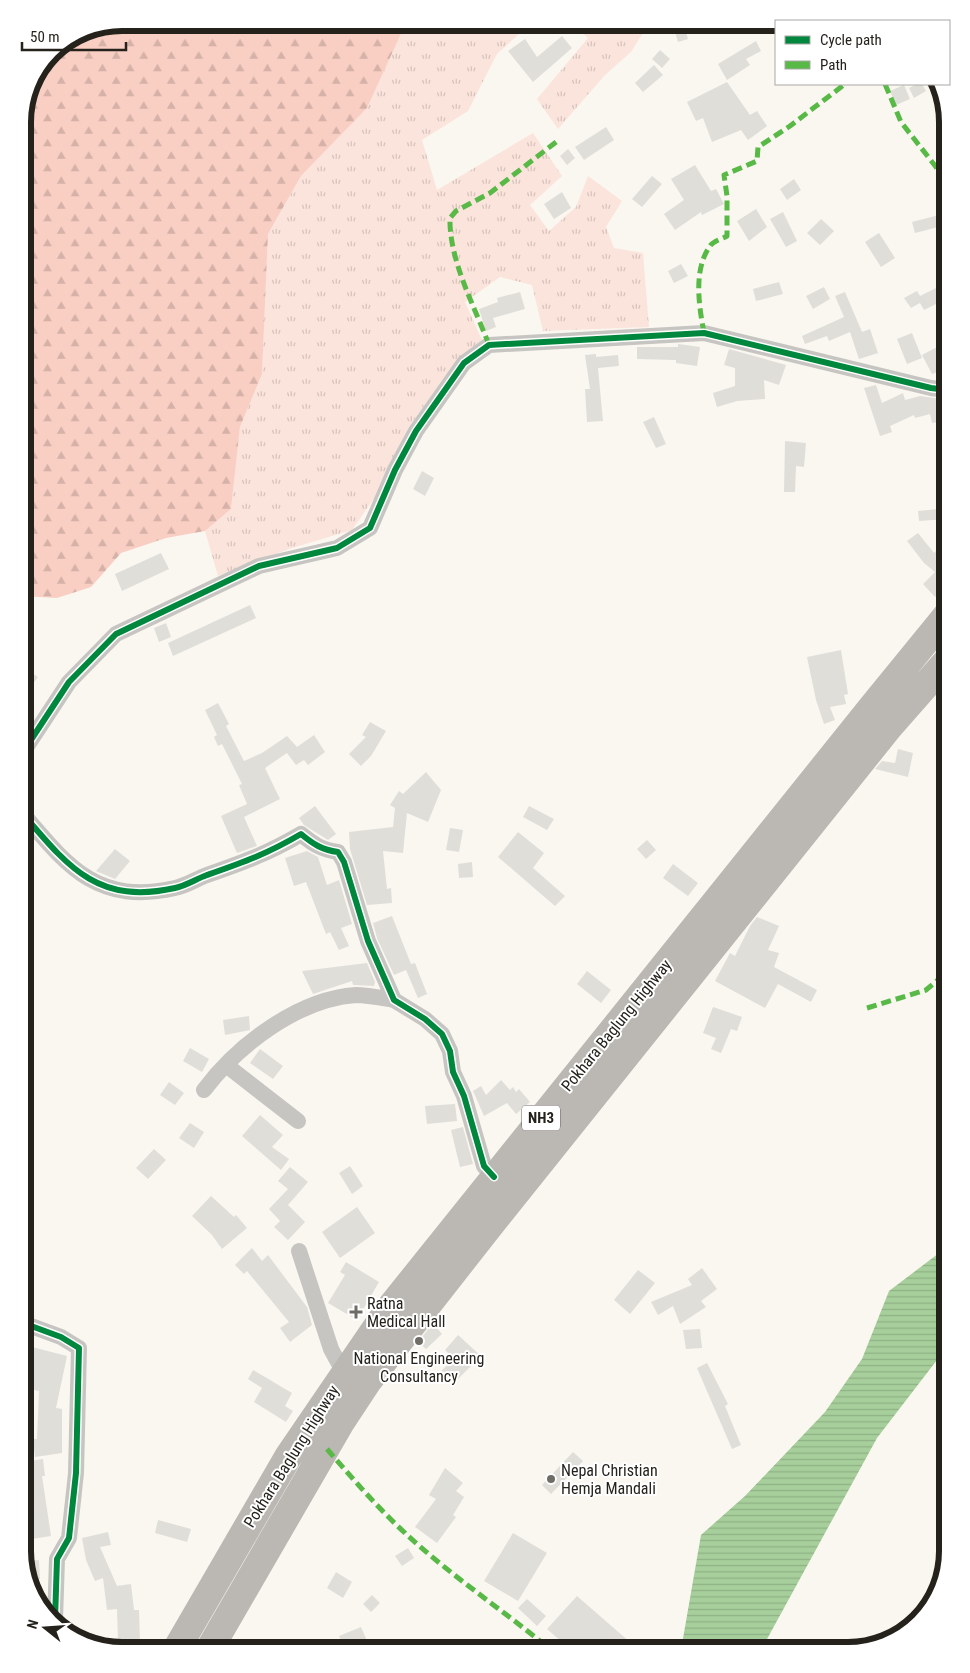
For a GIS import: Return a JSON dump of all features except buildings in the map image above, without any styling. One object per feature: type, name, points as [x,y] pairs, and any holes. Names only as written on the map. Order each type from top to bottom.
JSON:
[{"type":"highway","name":"Pokhara Baglung Highway","points":[[181,1642],[288,1457],[346,1369],[389,1309],[939,627]]},
{"type":"highway","name":"Pokhara Baglung Highway","points":[[214,1642],[342,1422],[368,1382],[491,1224],[889,727],[939,671]]},
{"type":"street","points":[[31,740],[69,682],[116,634],[259,566],[338,548],[370,528],[416,431],[464,363],[488,345],[704,333],[939,389]]},
{"type":"street","points":[[31,823],[69,865],[87,879],[121,892],[134,893],[177,888],[256,859],[301,834],[315,846],[326,851],[338,852],[344,862],[368,941],[394,1000]]},
{"type":"street","points":[[204,1090],[246,1046],[308,1005],[356,995],[394,1000],[425,1018],[442,1034],[450,1051],[453,1072],[464,1096],[484,1166],[494,1177]]},
{"type":"street","points":[[226,1065],[298,1121]]},
{"type":"street","points":[[299,1250],[331,1349],[338,1362],[346,1369]]},
{"type":"street","points":[[31,1326],[61,1337],[79,1348],[76,1473],[69,1538],[57,1559],[56,1603]]},
{"type":"green space","points":[[402,31],[522,31],[497,54],[468,111],[422,140],[437,190],[533,133],[562,176],[530,205],[549,231],[576,207],[588,176],[622,201],[606,227],[614,248],[643,253],[649,327],[543,331],[532,285],[500,277],[465,302],[482,340],[451,368],[408,428],[375,497],[352,530],[289,549],[218,576],[205,531],[231,509],[240,427],[262,374],[268,234],[301,176],[367,108]]},
{"type":"green space","points":[[402,31],[367,108],[301,176],[268,234],[262,374],[240,427],[231,509],[205,531],[166,538],[121,553],[91,587],[57,598],[31,596],[31,116],[36,93],[50,67],[62,54],[87,38],[110,32]]},
{"type":"green space","points":[[580,31],[644,31],[631,52],[605,75],[558,129],[537,99],[588,38]]},
{"type":"shaded area","points":[[939,1253],[939,1357],[877,1438],[765,1642],[682,1642],[701,1535],[745,1496],[825,1412],[862,1359],[889,1291]]},
{"type":"marked path","points":[[704,333],[699,300],[699,277],[701,266],[711,244],[727,236],[727,196],[724,175],[757,161],[758,147],[790,126],[844,85]]},
{"type":"marked path","points":[[885,85],[901,122],[936,167],[939,176]]},
{"type":"marked path","points":[[489,345],[458,266],[451,234],[450,218],[456,211],[490,193],[560,139]]},
{"type":"marked path","points":[[867,1008],[926,990],[939,979]]},
{"type":"marked path","points":[[327,1449],[375,1503],[423,1549],[541,1642]]},
{"type":"cycle path","points":[[31,740],[69,682],[116,634],[259,566],[337,548],[370,528],[395,470],[416,431],[464,363],[489,345],[704,333],[939,389]]},
{"type":"cycle path","points":[[31,823],[55,851],[87,878],[105,886],[125,891],[148,892],[179,887],[255,857],[301,834],[318,846],[338,852],[344,862],[368,941],[394,1000],[425,1019],[442,1034],[450,1051],[453,1072],[464,1096],[484,1166],[494,1177]]},
{"type":"cycle path","points":[[31,1326],[61,1337],[79,1348],[76,1473],[69,1538],[57,1559],[56,1603]]},
{"type":"place","name":"Ratna Medical Hall","points":[[356,1312]]},
{"type":"place","name":"National Engineering Consultancy","points":[[419,1341]]},
{"type":"place","name":"Nepal Christian Hemja Mandali","points":[[551,1479]]}]
